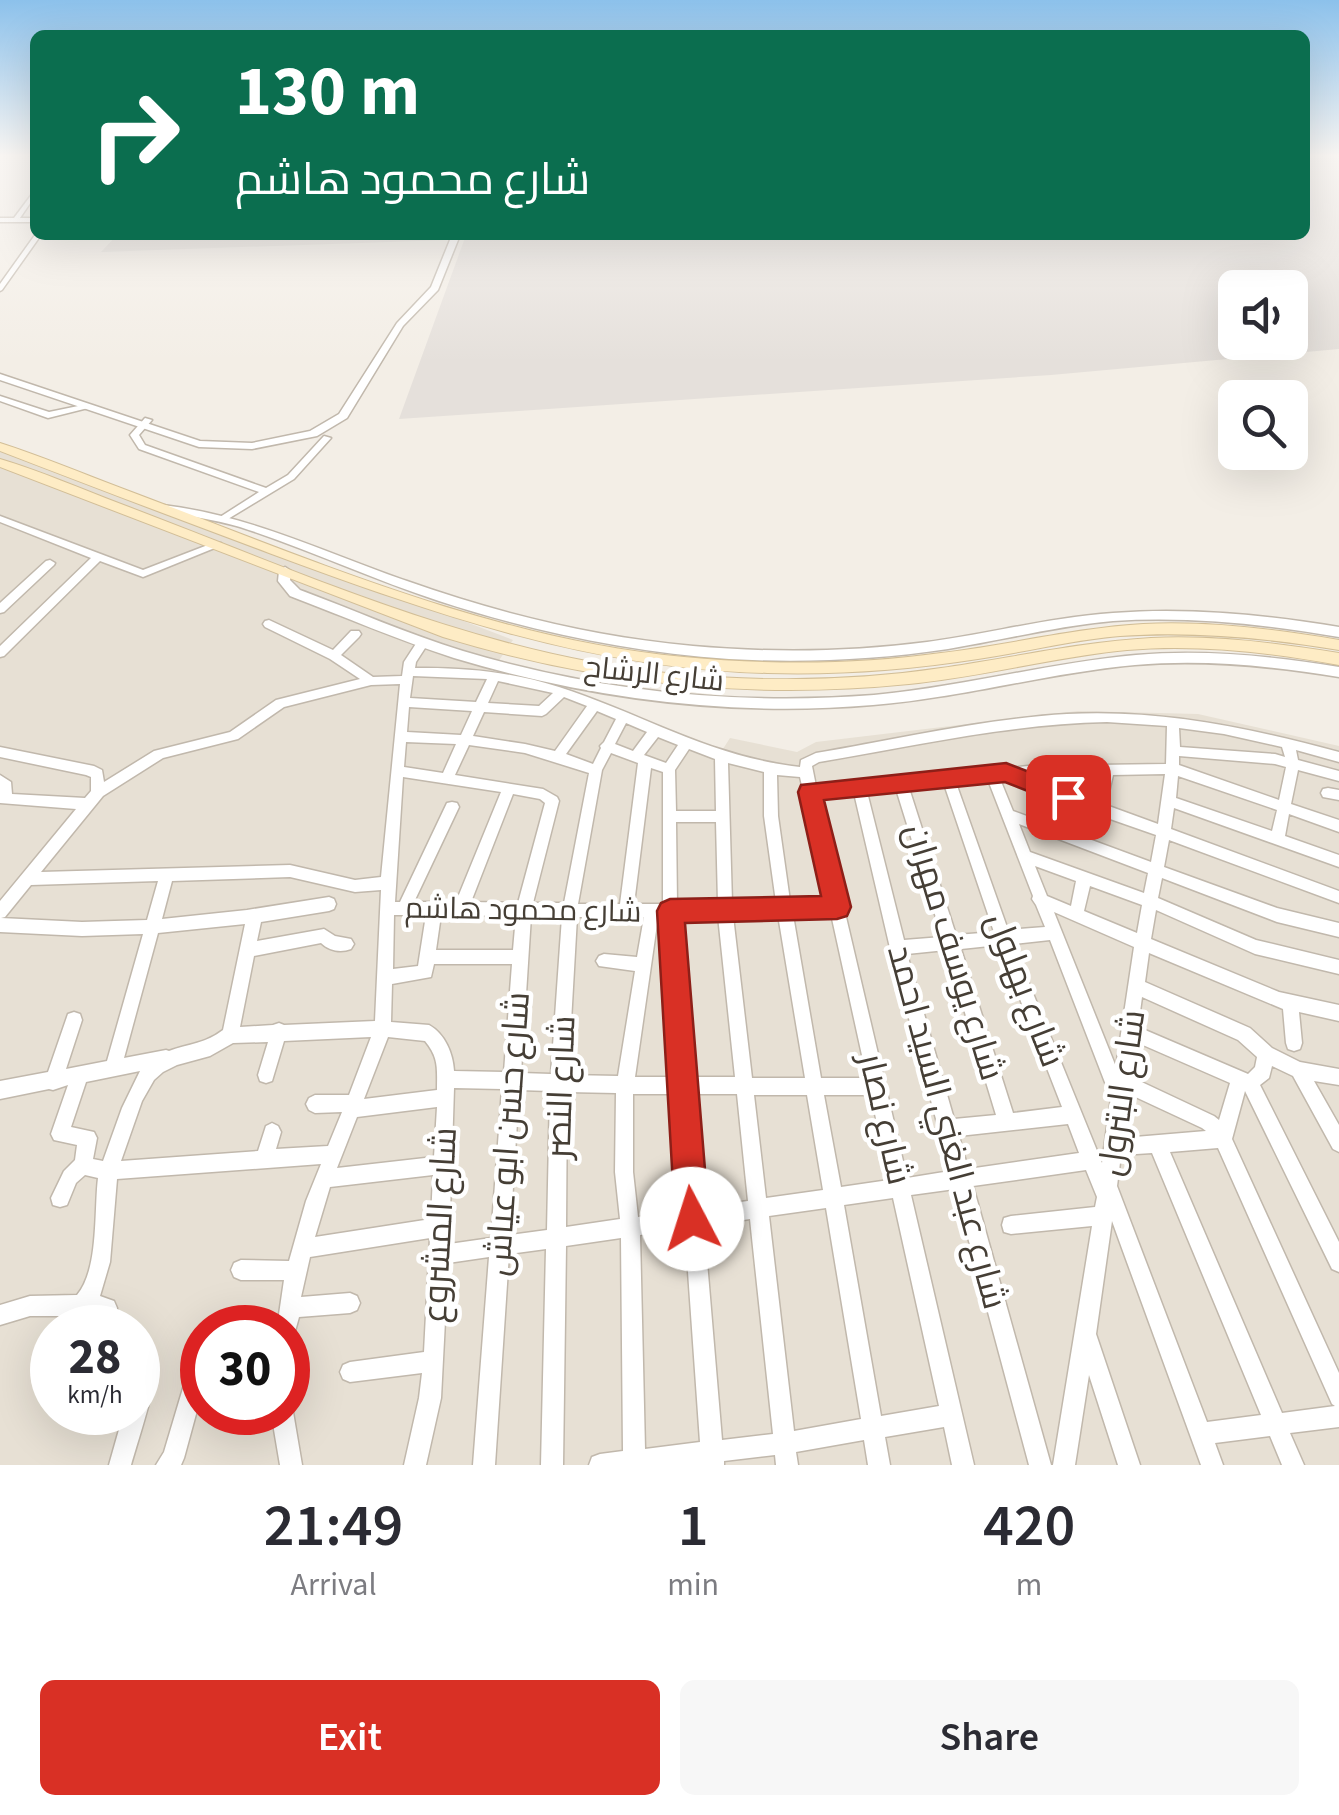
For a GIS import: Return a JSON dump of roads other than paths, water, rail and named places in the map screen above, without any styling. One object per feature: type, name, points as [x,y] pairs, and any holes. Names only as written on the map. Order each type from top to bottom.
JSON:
[{"type":"main road","name":"شارع الرشاح","points":[[0,448],[485,626],[563,646],[674,662],[774,668],[934,660],[1074,636],[1146,629],[1228,630],[1339,645]]},
{"type":"main road","name":"شارع الرشاح","points":[[0,463],[476,642],[574,665],[690,681],[805,684],[906,679],[1085,650],[1165,643],[1259,647],[1339,659]]},
{"type":"street","points":[[0,289],[34,240]]},
{"type":"street","points":[[0,373],[199,444],[226,448],[310,432],[344,416],[400,325],[435,288],[454,240]]},
{"type":"street","points":[[0,373],[88,407],[144,423]]},
{"type":"street","points":[[0,398],[48,416],[88,407]]},
{"type":"street","points":[[144,423],[134,434],[142,447],[266,492]]},
{"type":"street","points":[[223,520],[303,467],[327,438]]},
{"type":"street","points":[[163,508],[223,520],[492,615],[572,635],[663,648],[772,656],[898,650],[1084,620],[1164,615],[1249,620],[1339,632]]},
{"type":"street","points":[[0,519],[139,573],[155,572],[217,545]]},
{"type":"street","points":[[0,653],[97,558]]},
{"type":"street","points":[[0,609],[50,564]]},
{"type":"street","points":[[285,571],[284,581],[295,592],[423,642],[528,673],[589,686],[732,702],[838,702],[926,695],[1094,665],[1153,659],[1238,659],[1339,672]]},
{"type":"street","points":[[269,624],[334,656],[371,681]]},
{"type":"street","points":[[334,656],[355,634]]},
{"type":"street","points":[[396,908],[388,884],[403,702],[406,676],[423,642]]},
{"type":"street","points":[[447,778],[495,675]]},
{"type":"street","points":[[0,912],[93,798],[159,754],[234,736],[280,703],[406,676],[495,675],[562,692],[721,758],[808,782],[859,787],[999,774],[1108,770],[1174,760],[1275,759],[1339,776]]},
{"type":"street","points":[[403,702],[482,704],[542,711],[562,692]]},
{"type":"street","points":[[559,754],[594,706]]},
{"type":"street","name":"شارع النصر","points":[[552,1465],[559,1084],[570,909],[596,770],[622,718]]},
{"type":"street","points":[[808,782],[806,764],[816,758],[1018,724],[1101,718],[1226,728],[1339,757]]},
{"type":"street","name":"شارع البترول","points":[[1064,1465],[1087,1336],[1142,944],[1170,802],[1173,722]]},
{"type":"street","points":[[626,911],[640,760],[655,731]]},
{"type":"street","points":[[402,737],[464,738],[559,754],[596,770]]},
{"type":"street","points":[[687,742],[670,769],[661,911],[681,1086],[713,1458]]},
{"type":"street","points":[[1277,840],[1293,764],[1287,742]]},
{"type":"street","points":[[606,746],[670,769]]},
{"type":"street","points":[[2,756],[90,770],[97,774],[93,798]]},
{"type":"street","points":[[721,758],[725,910],[786,1454]]},
{"type":"street","points":[[1174,760],[1339,826]]},
{"type":"street","points":[[1098,809],[1108,770]]},
{"type":"street","points":[[399,771],[508,788],[460,908]]},
{"type":"street","points":[[770,771],[770,816],[784,908],[879,1465]]},
{"type":"street","points":[[999,774],[1339,898]]},
{"type":"street","points":[[999,774],[1008,814],[1052,932],[1122,1092],[1208,1122],[1223,1137],[1339,1397]]},
{"type":"street","name":"شارع بهلول","points":[[948,778],[1003,938],[1212,1465]]},
{"type":"street","points":[[0,780],[6,786],[4,799],[93,798]]},
{"type":"street","name":"شارع نصار","points":[[808,782],[962,1465]]},
{"type":"street","name":"شارع يوسف مهران","points":[[902,783],[1006,1122]]},
{"type":"street","name":"شارع عبد الغني السيد احمد","points":[[859,787],[898,948],[1040,1465]]},
{"type":"street","name":"شارع حسن ابو عياش","points":[[484,1465],[524,908],[552,806],[550,798],[543,794],[508,788]]},
{"type":"street","points":[[1170,802],[1339,860]]},
{"type":"street","points":[[290,1305],[296,1272],[325,1178],[384,1029],[385,978],[396,908],[452,807]]},
{"type":"street","points":[[1008,814],[1277,914],[1339,930]]},
{"type":"street","points":[[670,816],[722,817]]},
{"type":"street","points":[[1024,856],[1150,901],[1255,947],[1339,967]]},
{"type":"street","points":[[29,879],[290,870],[355,886],[388,884]]},
{"type":"street","points":[[113,1068],[167,874]]},
{"type":"street","points":[[1076,915],[1084,878]]},
{"type":"street","points":[[1040,899],[1142,944],[1290,1002],[1338,1016]]},
{"type":"street","points":[[0,925],[94,930],[152,927],[254,917],[329,904]]},
{"type":"street","name":"شارع محمود هاشم","points":[[396,908],[661,911],[837,907]]},
{"type":"street","points":[[385,978],[423,974],[436,908]]},
{"type":"street","points":[[634,1463],[630,1230],[624,1172],[625,1086],[644,965],[661,911]]},
{"type":"street","points":[[230,1035],[254,917]]},
{"type":"street","points":[[898,948],[1052,932]]},
{"type":"street","points":[[248,950],[324,936],[334,944],[346,944]]},
{"type":"street","points":[[426,957],[521,957]]},
{"type":"street","points":[[604,961],[644,965]]},
{"type":"street","points":[[1136,986],[1244,1034],[1266,1054],[1299,1070],[1339,1077]]},
{"type":"street","points":[[1290,1002],[1294,1043]]},
{"type":"street","points":[[52,1082],[74,1020]]},
{"type":"street","points":[[0,1090],[215,1048],[230,1035],[384,1029]]},
{"type":"street","name":"شارع المشروع","points":[[384,1029],[429,1034],[439,1045],[446,1088],[433,1361],[415,1465]]},
{"type":"street","points":[[266,1075],[279,1031]]},
{"type":"street","points":[[1131,1032],[1245,1081],[1339,1262]]},
{"type":"street","points":[[1223,1137],[1245,1081],[1263,1072],[1266,1054]]},
{"type":"street","points":[[86,1301],[101,1254],[109,1172],[147,1075],[173,1057]]},
{"type":"street","points":[[1299,1070],[1339,1143]]},
{"type":"street","points":[[60,1198],[83,1164],[88,1138],[64,1138],[60,1128],[80,1076]]},
{"type":"street","points":[[315,1104],[354,1106],[446,1088],[511,1082],[878,1086]]},
{"type":"street","points":[[947,1129],[1072,1114]]},
{"type":"street","points":[[265,1159],[272,1132]]},
{"type":"street","points":[[1114,1147],[1223,1137]]},
{"type":"street","points":[[1156,1143],[1292,1465]]},
{"type":"street","points":[[83,1164],[109,1172],[334,1154]]},
{"type":"street","points":[[440,1254],[630,1230],[1090,1160]]},
{"type":"street","points":[[325,1178],[444,1165]]},
{"type":"street","points":[[1011,1225],[1107,1202]]},
{"type":"street","points":[[303,1248],[442,1227]]},
{"type":"street","points":[[241,1270],[296,1272]]},
{"type":"street","points":[[0,1315],[28,1306],[86,1301],[98,1305]]},
{"type":"street","points":[[310,1313],[350,1304]]},
{"type":"street","points":[[1087,1336],[1130,1465]]},
{"type":"street","points":[[350,1372],[433,1361]]},
{"type":"street","points":[[600,1465],[786,1454],[873,1428],[952,1416]]},
{"type":"street","points":[[1200,1434],[1339,1416]]},
{"type":"street","points":[[170,1462],[180,1430]]},
{"type":"street","points":[[120,1465],[129,1435]]},
{"type":"street","points":[[286,1435],[291,1465]]}]
